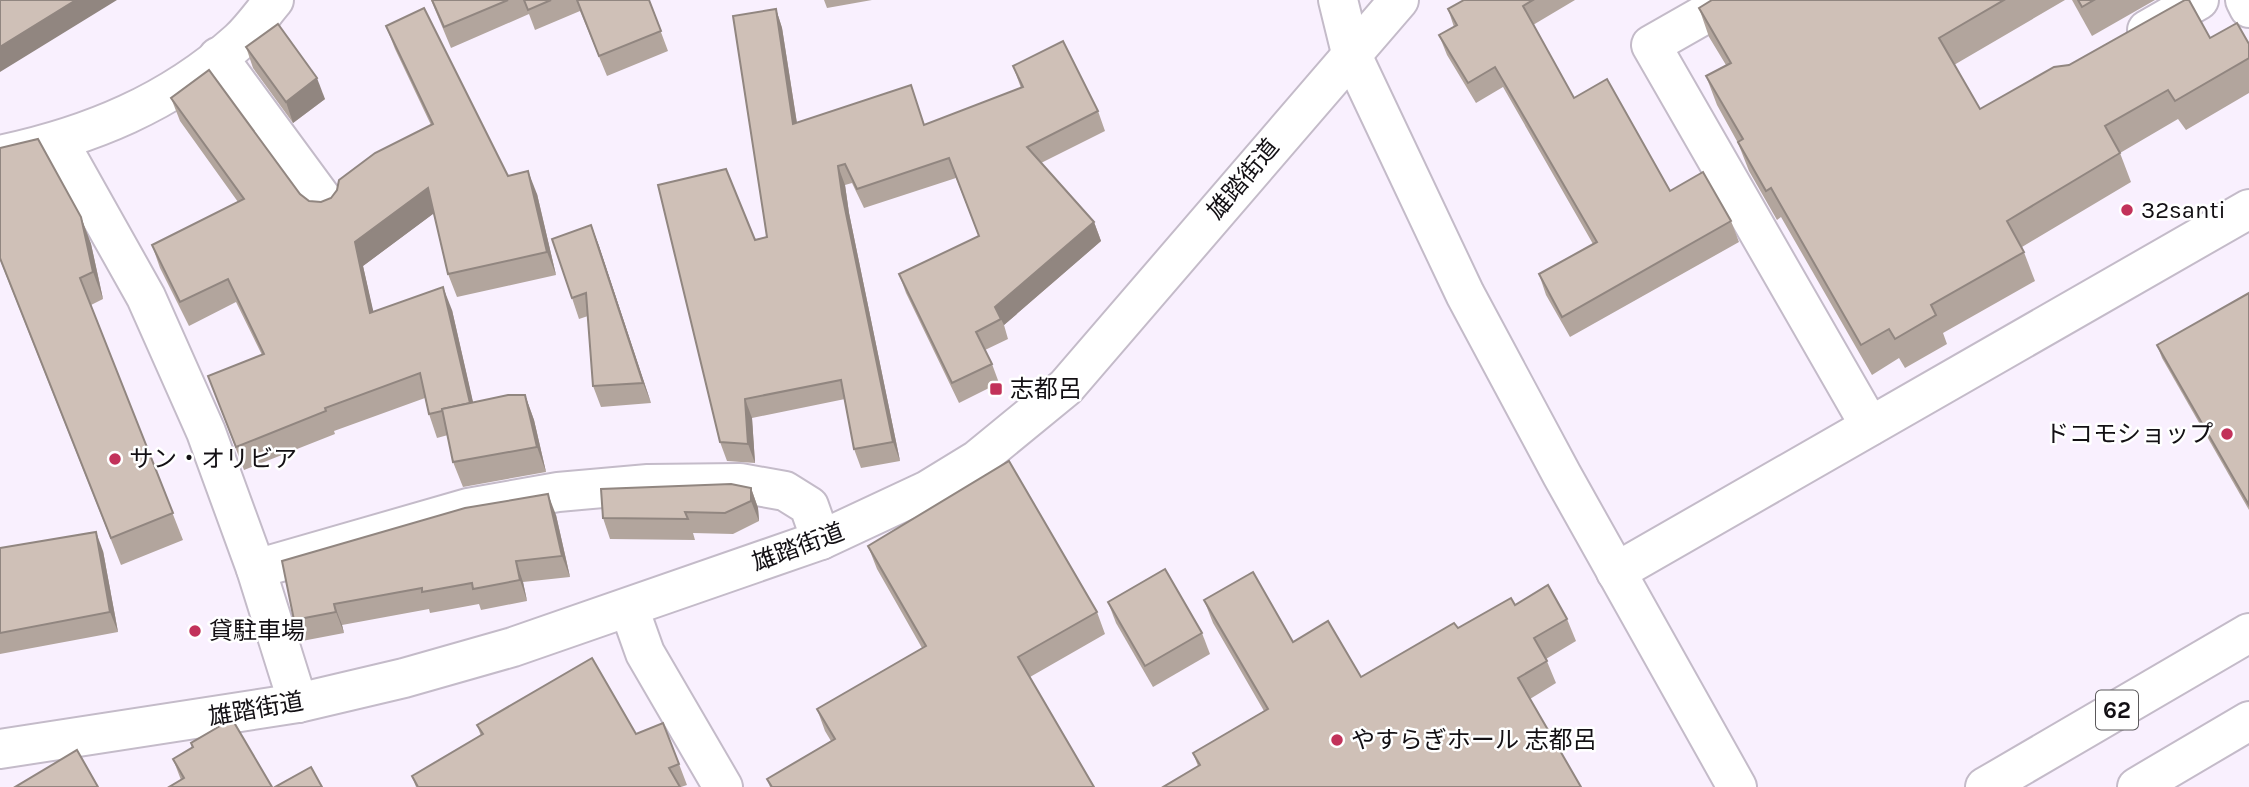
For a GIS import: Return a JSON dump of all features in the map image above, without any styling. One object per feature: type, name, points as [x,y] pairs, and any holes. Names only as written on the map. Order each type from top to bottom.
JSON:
[{"type":"street","points":[[0,155],[60,142],[124,117],[185,83],[240,40],[274,0]]},
{"type":"street","points":[[1338,0],[1350,53],[1465,294],[1737,787]]},
{"type":"street","name":"雄踏街道","points":[[0,749],[298,703],[489,654],[629,608],[821,540],[877,517],[977,460],[1066,387],[1350,53],[1399,0]]},
{"type":"street","points":[[1730,0],[1651,45],[1870,426]]},
{"type":"street","points":[[2116,48],[2199,0]]},
{"type":"street","points":[[2245,0],[2249,8]]},
{"type":"street","points":[[218,57],[320,179]]},
{"type":"street","points":[[60,142],[146,297],[206,432],[256,569],[298,703]]},
{"type":"street","points":[[1616,572],[2249,209]]},
{"type":"street","points":[[256,569],[468,508],[558,492],[649,484],[740,483],[785,491],[809,506],[821,540]]},
{"type":"street","points":[[629,608],[645,653],[723,787]]},
{"type":"street","name":"62","points":[[1986,787],[2249,633]]},
{"type":"street","points":[[2137,787],[2249,721]]},
{"type":"building","points":[[0,0],[76,0],[0,47]]},
{"type":"building","points":[[432,0],[508,0],[444,27]]},
{"type":"building","points":[[524,0],[551,0],[528,10]]},
{"type":"building","points":[[577,0],[649,0],[661,31],[599,56]]},
{"type":"building","points":[[1464,0],[1533,0],[1523,6],[1574,98],[1607,79],[1670,191],[1703,172],[1731,221],[1562,317],[1539,274],[1597,242],[1495,67],[1468,83],[1439,35],[1457,25],[1448,9]]},
{"type":"building","points":[[1712,0],[2004,0],[1939,38],[1980,109],[2054,67],[2069,65],[2185,0],[2189,0],[2210,38],[2237,23],[2249,44],[2249,58],[2175,101],[2168,90],[2105,126],[2120,153],[2007,221],[2024,252],[1931,305],[1936,315],[1895,339],[1889,329],[1861,345],[1771,188],[1766,191],[1738,142],[1743,139],[1706,76],[1731,63],[1699,8]]},
{"type":"building","points":[[2078,0],[2094,0],[2082,7]]},
{"type":"building","points":[[424,8],[508,176],[528,171],[547,252],[448,274],[428,188],[355,242],[370,313],[443,287],[470,403],[429,414],[420,373],[325,408],[326,411],[236,447],[208,376],[264,354],[228,279],[180,302],[152,245],[244,199],[171,98],[209,70],[300,194],[309,201],[321,202],[331,198],[337,190],[339,180],[375,153],[433,124],[386,26]]},
{"type":"building","points":[[776,9],[793,124],[911,85],[924,125],[1023,87],[1013,66],[1063,41],[1098,111],[1027,147],[1094,222],[995,307],[1001,319],[976,332],[992,364],[952,383],[899,274],[979,236],[949,158],[857,189],[845,164],[838,166],[893,442],[854,449],[841,380],[745,399],[748,444],[720,442],[658,185],[726,169],[755,240],[767,237],[733,16]]},
{"type":"building","points":[[278,24],[317,78],[286,102],[246,47]]},
{"type":"building","points":[[38,139],[81,217],[93,272],[80,278],[173,513],[111,538],[0,258],[0,148]]},
{"type":"building","points":[[591,225],[643,383],[593,386],[586,293],[572,298],[552,239]]},
{"type":"building","name":"ドコモショップ","points":[[2249,293],[2249,505],[2157,345]]},
{"type":"building","points":[[508,395],[525,395],[537,447],[453,462],[442,409]]},
{"type":"building","points":[[1009,461],[1097,612],[1018,657],[1094,787],[772,787],[767,779],[835,739],[817,709],[926,646],[868,546]]},
{"type":"building","points":[[731,484],[751,488],[751,501],[725,513],[685,512],[688,519],[603,518],[601,489]]},
{"type":"building","points":[[548,494],[562,556],[516,561],[520,580],[473,589],[472,583],[422,592],[422,588],[334,604],[336,612],[294,620],[282,561],[465,508]]},
{"type":"building","points":[[96,532],[110,612],[0,633],[0,548]]},
{"type":"building","points":[[1165,569],[1202,633],[1145,666],[1108,602]]},
{"type":"building","points":[[1253,572],[1293,642],[1328,621],[1361,677],[1454,623],[1458,628],[1511,598],[1515,605],[1548,585],[1567,619],[1534,638],[1547,661],[1518,678],[1581,787],[1163,787],[1200,765],[1193,753],[1268,709],[1204,600]]},
{"type":"building","points":[[592,658],[636,734],[663,723],[679,764],[669,768],[680,787],[418,787],[412,776],[483,734],[477,725]]},
{"type":"building","points":[[232,719],[272,787],[169,787],[184,778],[173,759],[193,747],[191,743]]},
{"type":"building","points":[[77,750],[98,787],[15,787]]},
{"type":"building","points":[[311,767],[322,787],[275,787]]},
{"type":"place","name":"32santi","points":[[2127,210]]},
{"type":"place","name":"志都呂","points":[[996,389]]},
{"type":"place","name":"ドコモショップ","points":[[2227,434]]},
{"type":"place","name":"サン・オリビア","points":[[115,459]]},
{"type":"place","name":"貸駐車場","points":[[195,631]]},
{"type":"place","name":"やすらぎホール 志都呂","points":[[1337,740]]}]
